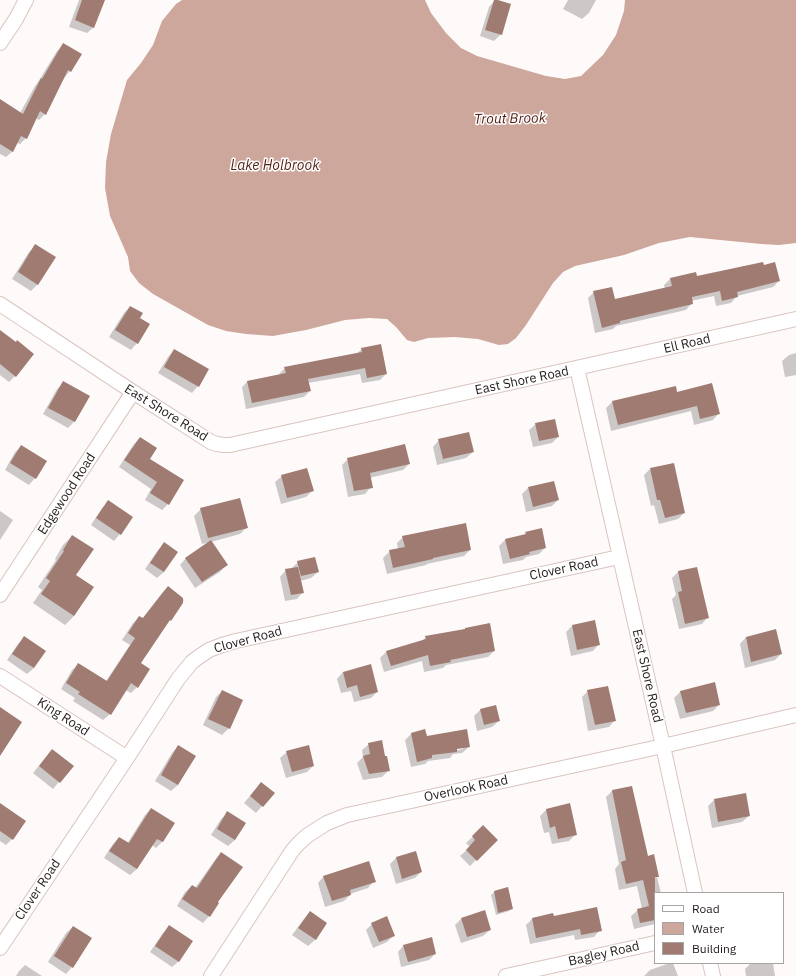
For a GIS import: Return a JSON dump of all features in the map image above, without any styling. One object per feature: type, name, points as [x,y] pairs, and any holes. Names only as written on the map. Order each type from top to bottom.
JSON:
[{"type":"street","points":[[0,43],[16,19],[26,0]]},
{"type":"street","name":"East Shore Road","points":[[0,304],[133,392],[211,442],[217,444],[230,445],[577,368],[695,892]]},
{"type":"street","name":"Ell Road","points":[[577,368],[796,319]]},
{"type":"street","name":"Edgewood Road","points":[[0,595],[133,392]]},
{"type":"street","name":"Clover Road","points":[[0,948],[178,679],[192,662],[209,650],[236,641],[619,557]]},
{"type":"street","name":"King Road","points":[[0,676],[127,758]]},
{"type":"street","name":"Overlook Road","points":[[211,976],[292,851],[308,835],[327,823],[347,815],[663,746],[796,715]]},
{"type":"street","name":"Bagley Road","points":[[506,976],[654,943]]},
{"type":"street","points":[[710,964],[713,976]]},
{"type":"water","name":"Lake Holbrook","points":[[182,0],[425,0],[431,13],[446,33],[461,48],[477,56],[546,76],[565,79],[581,76],[603,55],[616,35],[624,11],[625,0],[796,0],[796,243],[779,245],[761,244],[690,237],[659,243],[624,255],[575,266],[563,272],[553,283],[526,325],[516,338],[508,344],[499,345],[478,339],[455,337],[428,338],[414,342],[407,340],[387,319],[369,318],[345,320],[306,330],[273,336],[226,331],[208,325],[153,294],[139,283],[130,271],[128,257],[110,216],[105,188],[106,162],[111,134],[127,80],[153,45],[162,21],[176,4]]},
{"type":"building","points":[[82,0],[105,0],[94,28],[75,20]]},
{"type":"building","points":[[494,0],[511,4],[502,35],[485,30]]},
{"type":"building","points":[[63,43],[82,54],[71,72],[68,70],[46,115],[40,111],[27,139],[21,136],[13,152],[0,144],[0,99],[23,114],[41,78],[42,79]]},
{"type":"building","points":[[35,244],[56,257],[38,285],[18,272]]},
{"type":"building","points":[[763,262],[764,265],[775,262],[780,281],[737,292],[738,297],[722,301],[720,291],[692,297],[693,304],[620,321],[620,323],[602,328],[593,291],[612,287],[615,299],[672,286],[670,278],[696,272],[697,276]]},
{"type":"building","points":[[130,306],[143,313],[140,318],[150,324],[138,344],[115,330]]},
{"type":"building","points":[[0,330],[16,342],[17,340],[34,354],[16,377],[0,364]]},
{"type":"building","points":[[381,344],[387,374],[367,378],[365,368],[308,379],[311,391],[252,403],[247,381],[286,373],[284,367],[362,352],[361,348]]},
{"type":"building","points":[[174,349],[209,369],[199,387],[164,367]]},
{"type":"building","points":[[63,381],[90,396],[75,422],[48,408]]},
{"type":"building","points":[[712,383],[720,414],[700,419],[697,406],[618,425],[612,401],[676,386],[677,392]]},
{"type":"building","points":[[555,419],[559,437],[539,441],[535,423]]},
{"type":"building","points":[[469,432],[474,452],[443,459],[438,439]]},
{"type":"building","points":[[140,437],[157,448],[150,459],[184,480],[169,505],[150,493],[157,482],[124,460]]},
{"type":"building","points":[[405,444],[410,464],[370,473],[373,488],[354,491],[347,458]]},
{"type":"building","points":[[21,445],[47,461],[36,479],[10,463]]},
{"type":"building","points":[[674,463],[685,513],[665,518],[660,500],[657,500],[650,468]]},
{"type":"building","points":[[307,468],[314,491],[287,498],[281,475]]},
{"type":"building","points":[[554,481],[559,500],[533,507],[528,487]]},
{"type":"building","points":[[240,498],[248,528],[208,538],[200,508]]},
{"type":"building","points":[[108,500],[133,517],[121,535],[96,518]]},
{"type":"building","points":[[466,523],[471,550],[393,568],[389,550],[405,547],[402,536]]},
{"type":"building","points":[[542,528],[546,548],[510,559],[505,539]]},
{"type":"building","points":[[72,535],[94,549],[76,575],[94,587],[74,616],[41,594],[50,581],[46,578],[64,551],[63,550]]},
{"type":"building","points":[[211,540],[228,565],[202,582],[185,558]]},
{"type":"building","points":[[164,542],[178,552],[164,572],[150,563]]},
{"type":"building","points":[[315,557],[319,572],[301,576],[297,561]]},
{"type":"building","points":[[298,567],[304,593],[291,595],[285,569]]},
{"type":"building","points":[[697,567],[709,618],[685,624],[678,592],[682,591],[678,571]]},
{"type":"building","points":[[168,586],[183,598],[183,603],[141,663],[150,669],[138,688],[131,683],[111,715],[78,694],[80,692],[66,683],[78,663],[107,681],[135,638],[128,633],[139,616],[143,618]]},
{"type":"building","points":[[595,620],[600,645],[577,650],[572,625]]},
{"type":"building","points":[[490,623],[495,651],[450,660],[451,662],[430,666],[428,655],[391,666],[386,651],[426,639],[425,636]]},
{"type":"building","points":[[776,629],[782,654],[751,662],[746,637]]},
{"type":"building","points":[[24,636],[46,651],[34,668],[12,654]]},
{"type":"building","points":[[371,664],[378,692],[360,697],[357,685],[347,688],[343,672]]},
{"type":"building","points":[[715,682],[720,705],[686,713],[680,691]]},
{"type":"building","points":[[608,686],[616,721],[595,725],[587,690]]},
{"type":"building","points":[[222,690],[243,700],[230,729],[208,719]]},
{"type":"building","points":[[496,705],[500,721],[484,725],[480,709]]},
{"type":"building","points":[[0,707],[22,722],[0,756]]},
{"type":"building","points":[[425,729],[427,736],[467,729],[470,747],[457,749],[457,752],[432,755],[432,758],[417,762],[411,733]]},
{"type":"building","points":[[382,740],[390,771],[369,774],[363,756],[370,754],[368,743]]},
{"type":"building","points":[[178,745],[196,756],[178,785],[161,775]]},
{"type":"building","points":[[309,745],[314,766],[292,772],[286,751]]},
{"type":"building","points":[[52,749],[74,766],[60,783],[39,766]]},
{"type":"building","points":[[261,782],[275,793],[263,807],[250,796]]},
{"type":"building","points":[[632,786],[648,856],[654,854],[659,877],[655,877],[654,920],[640,923],[637,909],[649,906],[643,880],[626,884],[621,862],[626,860],[612,790]]},
{"type":"building","points":[[746,793],[750,816],[718,822],[714,799]]},
{"type":"building","points":[[0,803],[26,821],[13,840],[0,831]]},
{"type":"building","points":[[570,803],[577,835],[558,839],[555,826],[550,828],[546,809]]},
{"type":"building","points":[[151,808],[175,823],[163,842],[157,839],[137,869],[109,851],[119,837],[129,843]]},
{"type":"building","points":[[227,811],[246,823],[235,840],[217,829]]},
{"type":"building","points":[[483,825],[498,840],[477,861],[466,850],[475,840],[472,836]]},
{"type":"building","points":[[416,851],[422,872],[402,879],[396,857]]},
{"type":"building","points":[[221,852],[243,867],[218,902],[219,903],[210,917],[182,899],[192,885],[197,888]]},
{"type":"building","points":[[369,861],[376,882],[350,890],[351,895],[332,901],[323,876]]},
{"type":"building","points":[[508,887],[513,909],[498,913],[494,891]]},
{"type":"building","points":[[597,907],[602,931],[581,935],[580,929],[536,938],[532,918],[553,913],[554,916]]},
{"type":"building","points":[[485,910],[491,930],[467,937],[461,918]]},
{"type":"building","points":[[310,911],[327,923],[316,940],[298,928]]},
{"type":"building","points":[[387,916],[395,936],[379,942],[371,923]]},
{"type":"building","points":[[169,925],[193,941],[179,962],[155,946]]},
{"type":"building","points":[[73,926],[92,938],[73,968],[54,956]]},
{"type":"building","points":[[432,937],[436,954],[408,962],[403,945]]},
{"type":"water label","name":"Trout Brook","points":[[510,119]]}]
